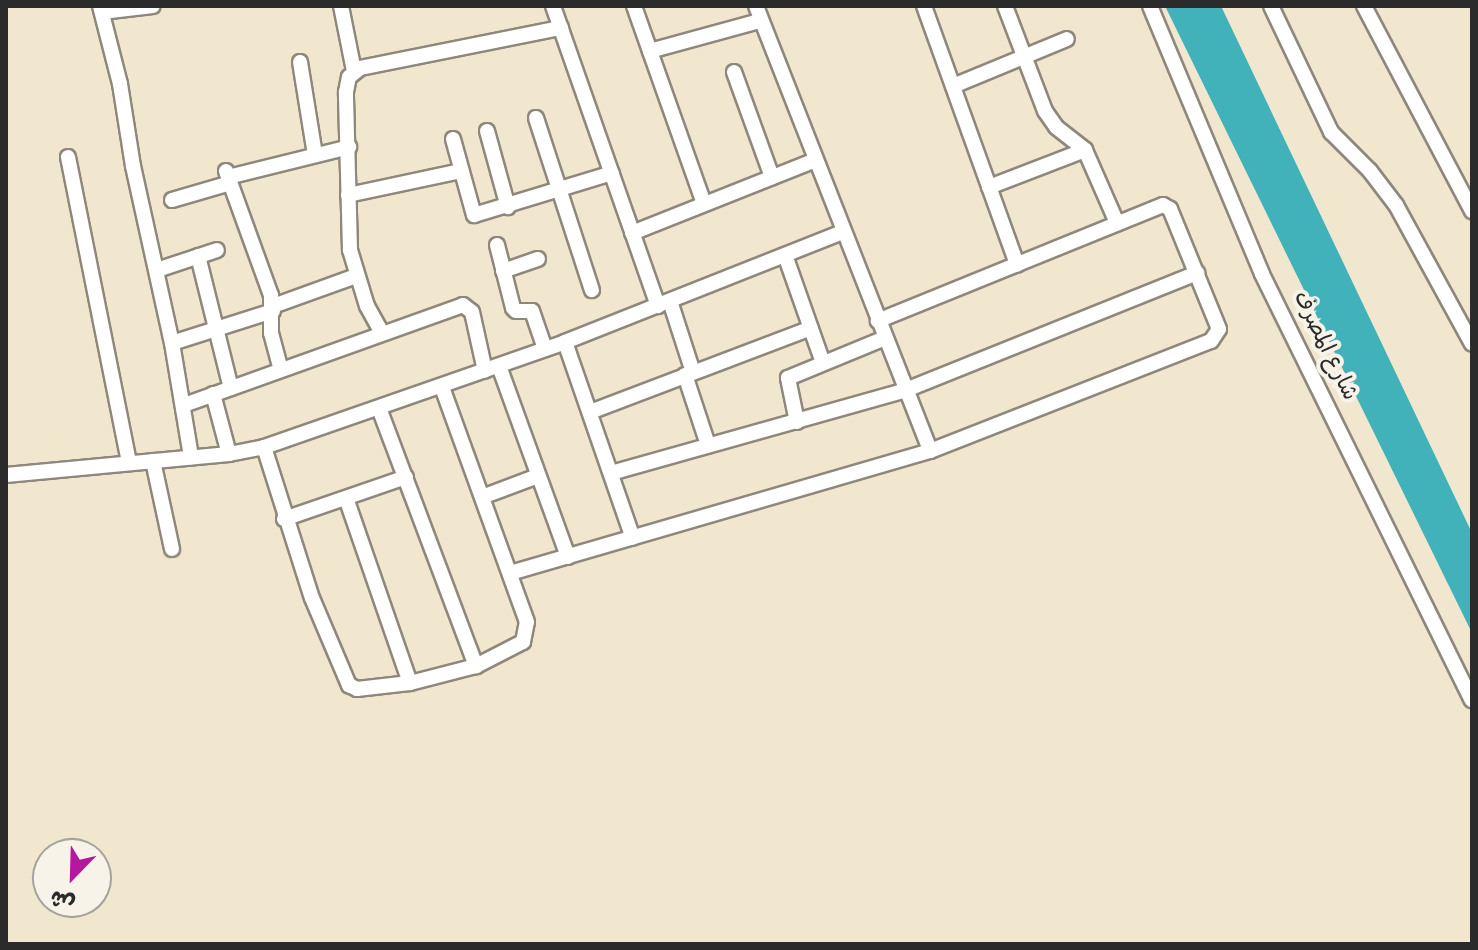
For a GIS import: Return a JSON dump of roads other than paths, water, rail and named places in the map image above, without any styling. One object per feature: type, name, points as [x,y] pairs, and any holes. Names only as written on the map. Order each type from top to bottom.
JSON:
[{"type":"street","points":[[153,6],[101,9],[118,73],[133,166],[184,405],[191,457]]},
{"type":"street","points":[[341,6],[354,71],[346,84],[350,250],[356,276],[382,333]]},
{"type":"street","points":[[553,6],[632,233],[664,303],[689,374],[708,445]]},
{"type":"street","points":[[634,6],[704,204]]},
{"type":"street","points":[[924,6],[1017,265]]},
{"type":"street","points":[[1005,6],[1050,119],[1085,150],[1117,223]]},
{"type":"street","name":"شارع المصرف","points":[[1150,6],[1262,274],[1472,700]]},
{"type":"street","points":[[1271,6],[1331,132],[1370,171],[1396,205],[1472,344]]},
{"type":"street","points":[[1364,6],[1472,211]]},
{"type":"street","points":[[650,51],[758,13],[930,451]]},
{"type":"street","points":[[354,71],[561,28]]},
{"type":"street","points":[[953,86],[1067,39]]},
{"type":"street","points":[[300,62],[315,155]]},
{"type":"street","points":[[734,72],[772,177]]},
{"type":"street","points":[[536,118],[592,290]]},
{"type":"street","points":[[487,131],[508,207]]},
{"type":"street","points":[[453,139],[474,215],[612,173]]},
{"type":"street","points":[[172,200],[228,177],[349,147]]},
{"type":"street","points":[[989,187],[1085,150]]},
{"type":"street","points":[[68,157],[129,463]]},
{"type":"street","points":[[632,233],[815,160]]},
{"type":"street","points":[[348,195],[461,171]]},
{"type":"street","points":[[228,177],[273,308],[271,333],[281,370]]},
{"type":"street","points":[[510,573],[930,451],[1215,338],[1218,323],[1168,207],[1160,206],[878,321]]},
{"type":"street","points":[[6,475],[229,454],[264,447],[565,342],[843,232]]},
{"type":"street","points":[[497,245],[513,308],[516,311],[532,311],[545,349]]},
{"type":"street","points":[[157,270],[217,250]]},
{"type":"street","points":[[785,255],[823,363]]},
{"type":"street","points":[[198,256],[231,388]]},
{"type":"street","points":[[503,271],[538,259]]},
{"type":"street","points":[[611,473],[906,390],[1197,273]]},
{"type":"street","points":[[172,343],[356,276]]},
{"type":"street","points":[[184,405],[457,307],[469,307],[568,557]]},
{"type":"street","points":[[590,412],[811,328]]},
{"type":"street","points":[[797,422],[788,378],[885,338]]},
{"type":"street","points":[[565,342],[633,538]]},
{"type":"street","points":[[264,447],[284,519],[312,598],[349,685],[357,689],[410,683],[476,666],[515,648],[528,632],[510,573],[442,387]]},
{"type":"street","points":[[213,394],[229,454]]},
{"type":"street","points":[[379,408],[476,666]]},
{"type":"street","points":[[153,461],[172,549]]},
{"type":"street","points":[[482,497],[538,476]]},
{"type":"street","points":[[284,519],[406,477]]},
{"type":"street","points":[[346,498],[410,683]]},
{"type":"water","points":[[1165,6],[1221,6],[1472,533],[1472,633]]}]
